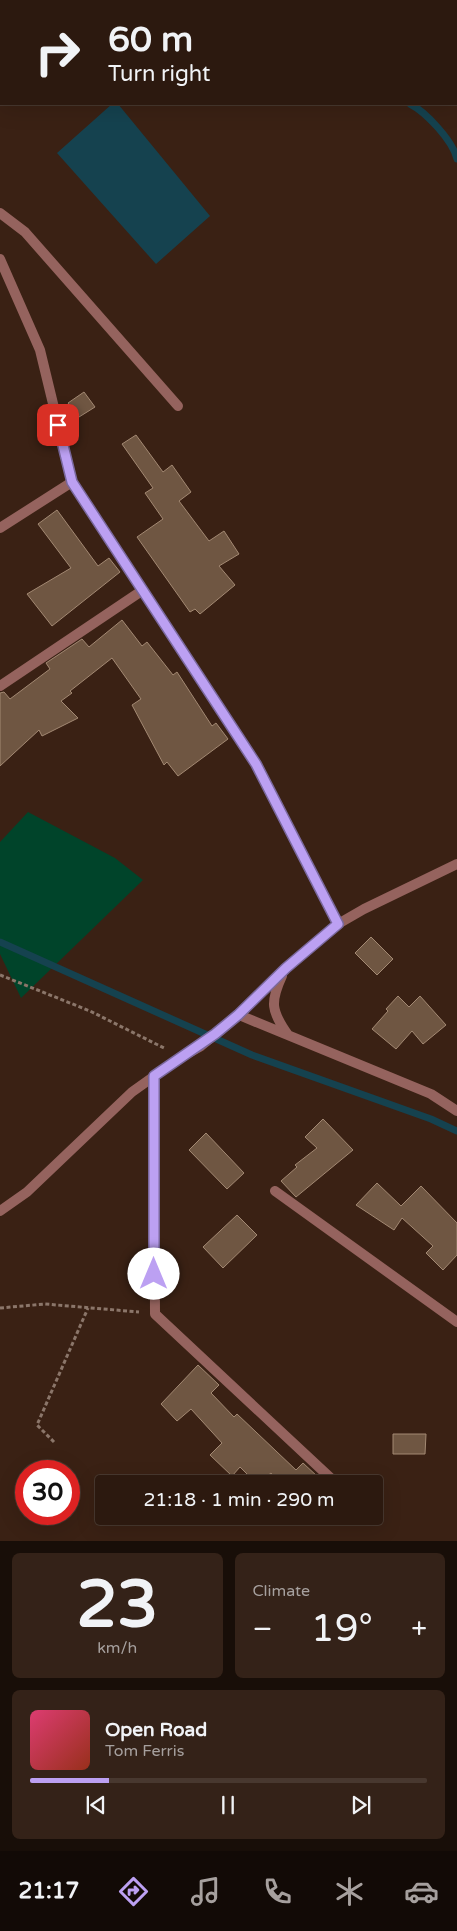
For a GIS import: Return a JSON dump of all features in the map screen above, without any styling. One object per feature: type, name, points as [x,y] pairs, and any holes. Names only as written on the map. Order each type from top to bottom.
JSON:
[{"type":"street","points":[[0,213],[25,232],[178,406]]},
{"type":"street","points":[[0,259],[40,350],[72,482],[256,764],[338,924]]},
{"type":"street","points":[[0,528],[72,482]]},
{"type":"street","points":[[0,686],[143,590]]},
{"type":"street","points":[[0,1212],[27,1192],[132,1092],[181,1057],[201,1046],[238,1015],[286,968],[338,924],[364,909],[457,864]]},
{"type":"street","points":[[286,968],[273,995],[275,1017],[289,1036]]},
{"type":"street","points":[[238,1015],[432,1094],[457,1111]]},
{"type":"street","points":[[154,1076],[155,1314],[328,1475]]},
{"type":"street","points":[[275,1191],[457,1322]]},
{"type":"path","points":[[0,975],[90,1011],[181,1057]]},
{"type":"path","points":[[0,1308],[45,1304],[155,1314]]},
{"type":"path","points":[[54,1442],[37,1425],[88,1308]]},
{"type":"green space","points":[[28,812],[115,858],[143,880],[21,998],[0,954],[0,842]]},
{"type":"water","points":[[111,105],[119,105],[210,216],[156,264],[57,153]]},
{"type":"building","points":[[84,392],[95,407],[79,417],[68,403]]},
{"type":"building","points":[[136,435],[163,472],[172,465],[191,492],[179,501],[209,541],[224,531],[239,554],[219,566],[235,585],[200,614],[195,609],[190,612],[137,537],[163,519],[145,493],[153,488],[122,444]]},
{"type":"building","points":[[57,510],[98,566],[109,558],[120,572],[52,626],[27,594],[71,568],[38,524]]},
{"type":"building","points":[[122,620],[142,646],[147,642],[173,675],[177,672],[212,726],[216,723],[228,739],[178,776],[167,762],[164,765],[132,705],[141,699],[112,658],[70,691],[72,693],[61,701],[78,718],[42,736],[39,730],[0,766],[0,693],[4,692],[10,699],[50,669],[46,663],[82,639],[89,647]]},
{"type":"building","points":[[371,937],[393,959],[377,975],[355,953]]},
{"type":"building","points":[[398,996],[409,1007],[420,996],[446,1025],[423,1044],[412,1031],[396,1049],[372,1029]]},
{"type":"building","points":[[323,1119],[353,1150],[296,1197],[281,1181],[297,1167],[295,1165],[317,1148],[305,1137]]},
{"type":"building","points":[[206,1133],[244,1173],[227,1189],[189,1150]]},
{"type":"building","points":[[377,1183],[401,1206],[421,1186],[457,1223],[457,1255],[443,1270],[426,1253],[433,1246],[402,1218],[394,1230],[356,1205]]},
{"type":"building","points":[[237,1215],[257,1235],[223,1268],[203,1247]]},
{"type":"building","points":[[198,1365],[219,1385],[211,1393],[234,1417],[237,1414],[296,1470],[303,1463],[316,1475],[273,1475],[271,1473],[268,1475],[248,1475],[240,1467],[231,1475],[210,1455],[222,1443],[191,1409],[177,1421],[161,1404]]},
{"type":"building","points":[[393,1434],[426,1434],[425,1454],[393,1454]]},
{"type":"waterway","points":[[412,105],[424,113],[445,136],[457,159]]},
{"type":"waterway","points":[[0,942],[252,1055],[431,1119],[457,1131]]},
{"type":"route","points":[[58,425],[72,482],[256,764],[338,924],[286,968],[238,1015],[201,1046],[154,1076],[154,1274]]}]
